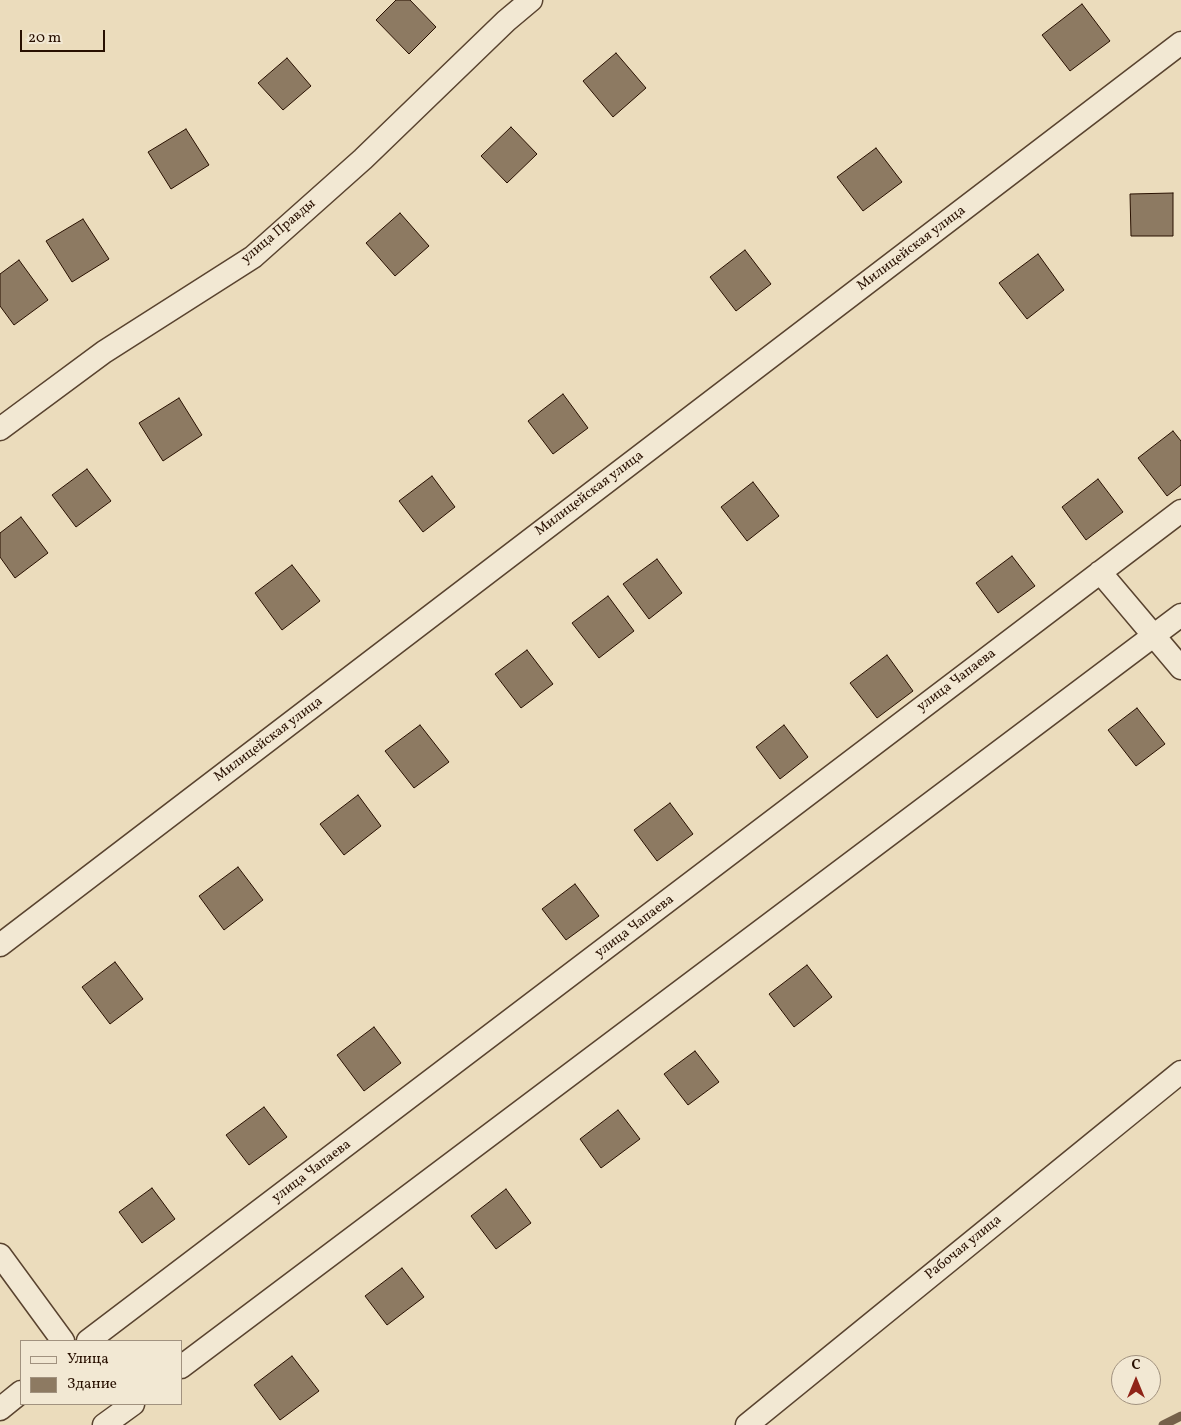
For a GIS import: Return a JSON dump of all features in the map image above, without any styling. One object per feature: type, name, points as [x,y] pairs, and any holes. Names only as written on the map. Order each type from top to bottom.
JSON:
[{"type":"street","name":"улица Правды","points":[[0,429],[104,352],[253,257],[363,160],[499,28],[531,0]]},
{"type":"street","name":"Милицейская улица","points":[[0,945],[1181,43]]},
{"type":"street","name":"улица Чапаева","points":[[89,1340],[1181,511]]},
{"type":"street","points":[[1100,572],[1181,668]]},
{"type":"street","points":[[182,1366],[1181,615]]},
{"type":"street","name":"Рабочая улица","points":[[747,1425],[1181,1072]]},
{"type":"street","points":[[0,1255],[62,1340]]},
{"type":"street","points":[[0,1409],[20,1393]]},
{"type":"building","points":[[396,0],[410,0],[436,27],[409,54],[376,20]]},
{"type":"building","points":[[1082,4],[1110,41],[1070,71],[1042,35]]},
{"type":"building","points":[[616,53],[646,88],[613,117],[583,81]]},
{"type":"building","points":[[287,58],[311,86],[283,110],[258,83]]},
{"type":"building","points":[[511,127],[537,154],[507,183],[481,156]]},
{"type":"building","points":[[186,129],[209,165],[171,189],[148,152]]},
{"type":"building","points":[[876,148],[902,182],[863,211],[837,177]]},
{"type":"building","points":[[1173,193],[1173,236],[1131,236],[1130,194]]},
{"type":"building","points":[[400,213],[429,246],[395,276],[366,243]]},
{"type":"building","points":[[83,219],[109,259],[72,282],[46,241]]},
{"type":"building","points":[[745,250],[771,284],[736,311],[710,277]]},
{"type":"building","points":[[1038,254],[1064,290],[1027,319],[999,283]]},
{"type":"building","points":[[19,260],[48,300],[14,325],[0,306],[0,274]]},
{"type":"building","points":[[563,394],[588,428],[553,454],[528,421]]},
{"type":"building","points":[[179,398],[202,435],[163,461],[139,423]]},
{"type":"building","points":[[1173,431],[1181,441],[1181,485],[1167,496],[1138,458]]},
{"type":"building","points":[[87,469],[111,501],[76,527],[52,495]]},
{"type":"building","points":[[432,476],[455,507],[423,532],[399,501]]},
{"type":"building","points":[[1098,479],[1123,512],[1086,540],[1062,507]]},
{"type":"building","points":[[753,482],[779,516],[747,541],[721,507]]},
{"type":"building","points":[[21,517],[48,553],[15,578],[0,557],[0,533]]},
{"type":"building","points":[[1012,556],[1035,586],[998,613],[976,583]]},
{"type":"building","points":[[657,559],[682,593],[649,619],[623,584]]},
{"type":"building","points":[[292,565],[320,601],[282,630],[255,593]]},
{"type":"building","points":[[608,596],[634,631],[599,658],[572,623]]},
{"type":"building","points":[[527,650],[553,684],[521,708],[495,674]]},
{"type":"building","points":[[887,655],[913,691],[877,718],[850,683]]},
{"type":"building","points":[[1137,708],[1165,744],[1136,766],[1108,730]]},
{"type":"building","points":[[420,725],[449,762],[414,788],[385,751]]},
{"type":"building","points":[[784,725],[808,757],[780,779],[756,747]]},
{"type":"building","points":[[358,795],[381,826],[344,855],[320,824]]},
{"type":"building","points":[[670,803],[693,834],[657,861],[634,830]]},
{"type":"building","points":[[238,867],[263,900],[224,930],[199,896]]},
{"type":"building","points":[[575,884],[599,916],[566,940],[542,909]]},
{"type":"building","points":[[115,962],[143,999],[110,1024],[82,987]]},
{"type":"building","points":[[807,965],[832,997],[794,1027],[769,994]]},
{"type":"building","points":[[374,1027],[401,1063],[364,1091],[337,1055]]},
{"type":"building","points":[[695,1051],[719,1082],[688,1105],[664,1074]]},
{"type":"building","points":[[264,1107],[287,1137],[249,1165],[226,1135]]},
{"type":"building","points":[[618,1110],[640,1139],[601,1168],[580,1139]]},
{"type":"building","points":[[152,1188],[175,1219],[142,1243],[119,1212]]},
{"type":"building","points":[[506,1189],[531,1223],[496,1249],[471,1216]]},
{"type":"building","points":[[402,1268],[424,1297],[387,1325],[365,1296]]},
{"type":"building","points":[[292,1356],[319,1391],[280,1420],[254,1385]]},
{"type":"waterway","points":[[1163,1425],[1181,1416]]}]
